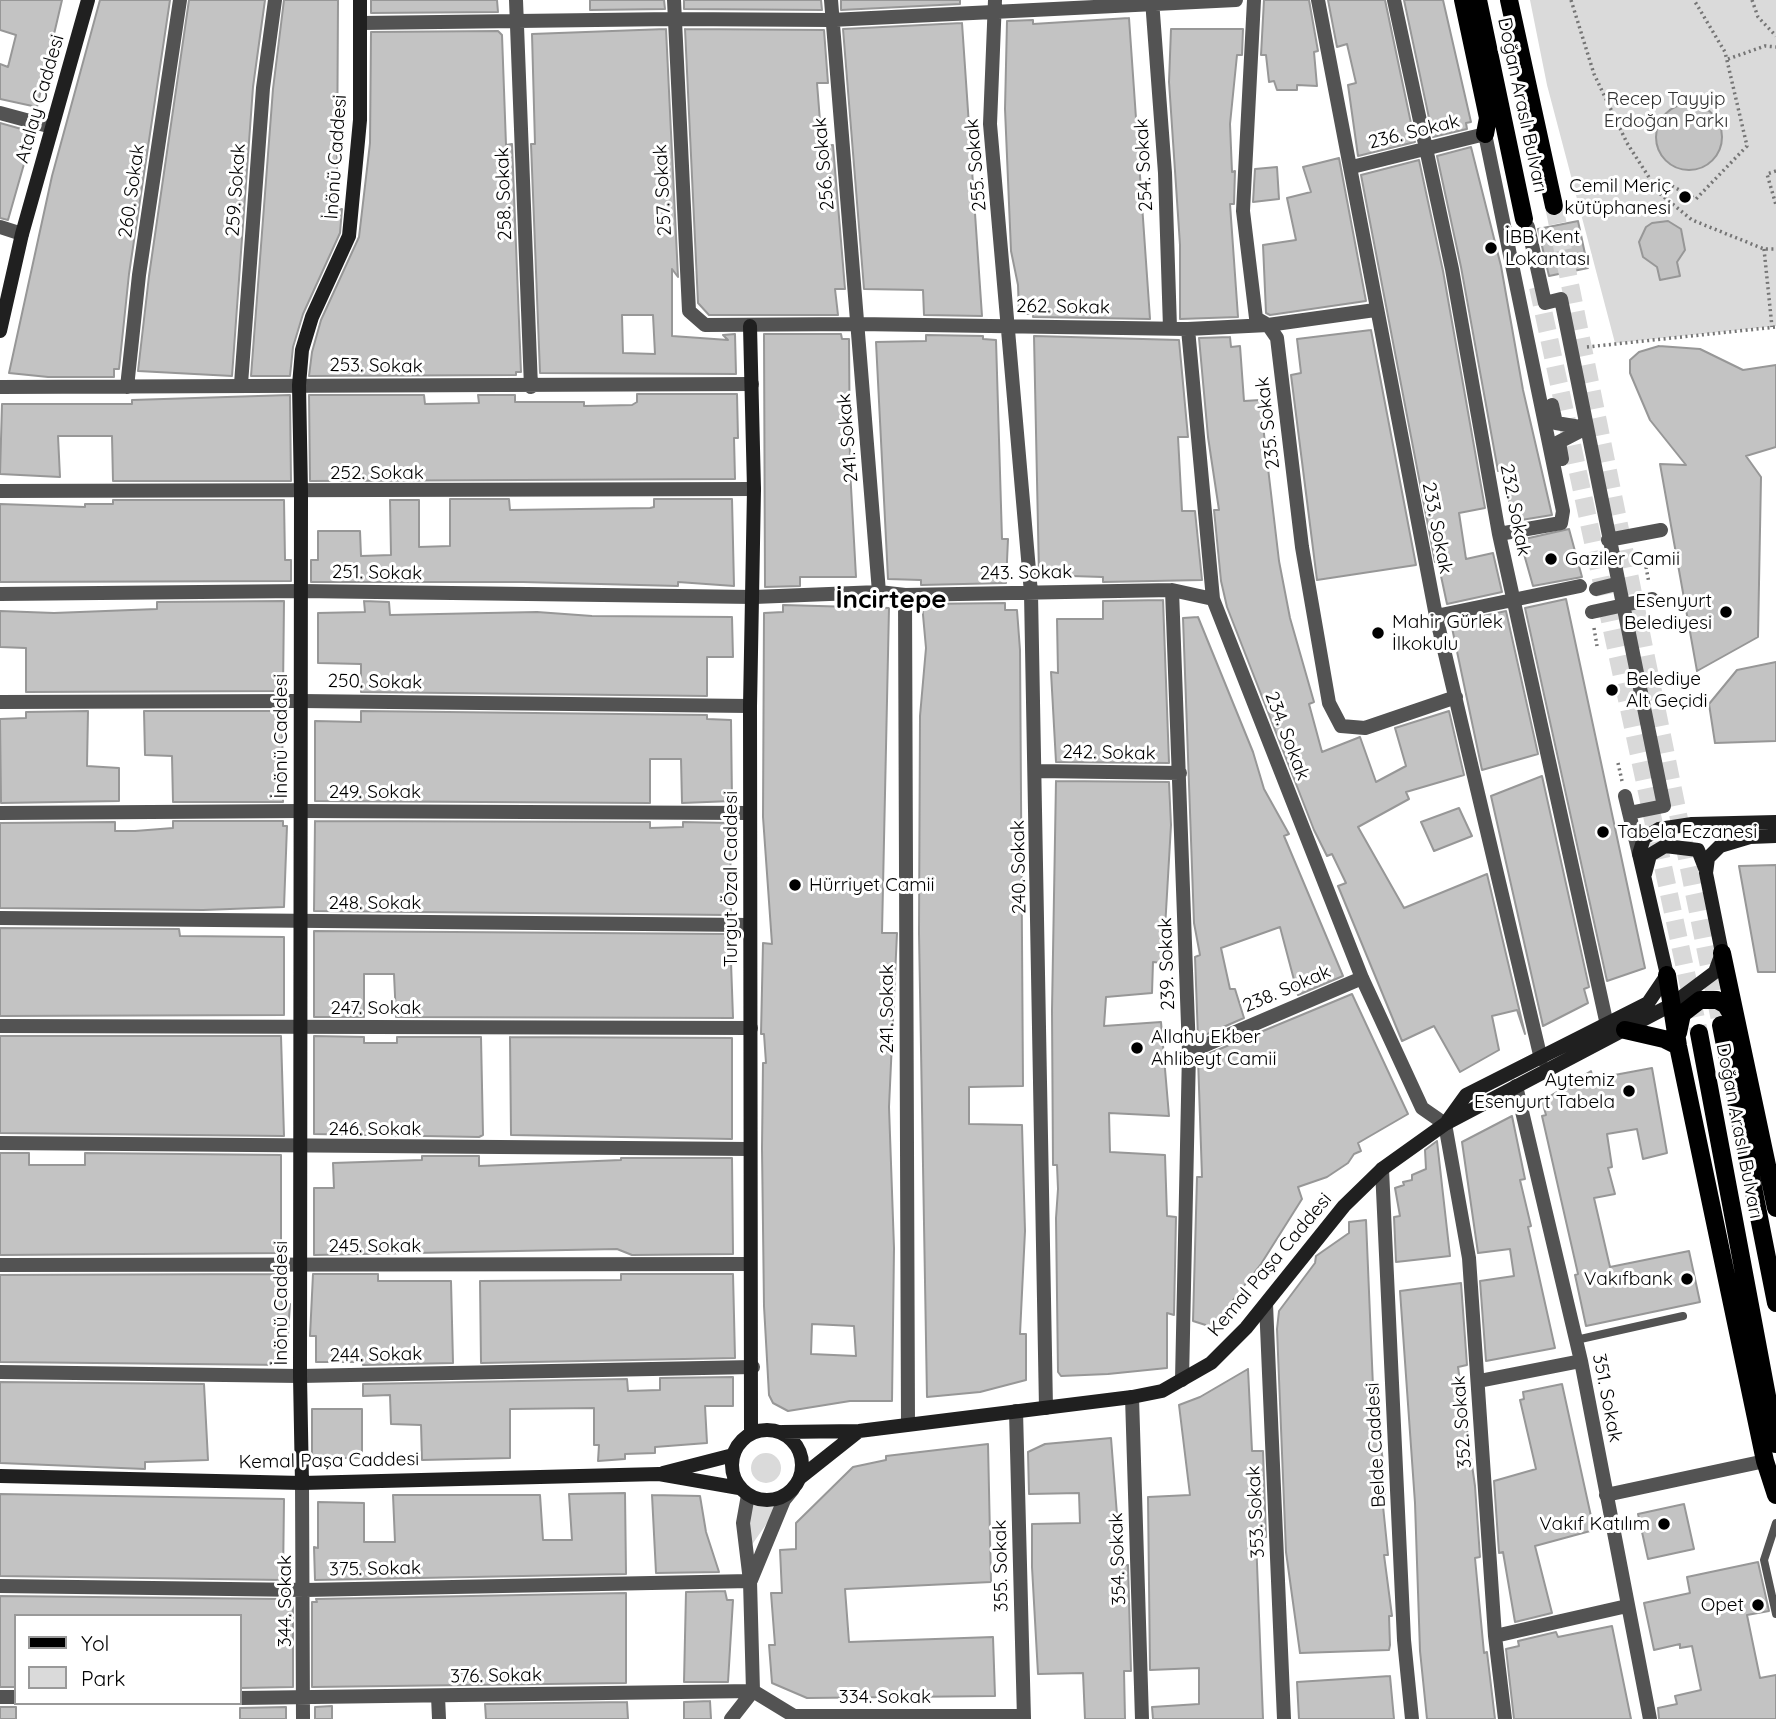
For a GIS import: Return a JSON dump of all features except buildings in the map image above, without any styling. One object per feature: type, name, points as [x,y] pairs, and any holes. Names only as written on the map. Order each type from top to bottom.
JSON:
[{"type":"main road","points":[[1463,0],[1488,118],[1485,134]]},
{"type":"main road","name":"Doğan Araslı Bulvarı","points":[[1478,0],[1526,223]]},
{"type":"main road","name":"Doğan Araslı Bulvarı","points":[[1509,0],[1554,206]]},
{"type":"main road","points":[[1722,953],[1729,1024]]},
{"type":"main road","points":[[1667,975],[1678,1046],[1765,1461],[1776,1494]]},
{"type":"main road","points":[[1678,1046],[1682,1014],[1700,1000],[1717,1000],[1726,1005],[1776,1208]]},
{"type":"main road","name":"Doğan Araslı Bulvarı","points":[[1729,1024],[1776,1303]]},
{"type":"main road","points":[[1625,1030],[1678,1046]]},
{"type":"main road","name":"Doğan Araslı Bulvarı","points":[[1699,1033],[1776,1444]]},
{"type":"street","name":"Atalay Caddesi","points":[[0,331],[22,234],[88,0]]},
{"type":"street","name":"260. Sokak","points":[[127,387],[139,275],[180,0]]},
{"type":"street","name":"259. Sokak","points":[[241,384],[263,88],[275,0]]},
{"type":"street","name":"İnönü Caddesi","points":[[302,1483],[299,922],[302,492],[299,385],[302,350],[312,317],[349,236],[360,120],[360,0]]},
{"type":"street","name":"258. Sokak","points":[[516,0],[531,387]]},
{"type":"street","name":"257. Sokak","points":[[674,0],[689,311],[705,325],[750,326]]},
{"type":"street","name":"256. Sokak","points":[[831,0],[858,324]]},
{"type":"street","points":[[361,23],[831,20],[994,5],[1236,0]]},
{"type":"street","name":"235. Sokak","points":[[1254,0],[1243,211],[1256,317],[1268,325],[1277,338],[1302,547],[1329,703],[1341,726],[1366,728],[1457,696]]},
{"type":"street","name":"233. Sokak","points":[[1318,0],[1352,167],[1375,310],[1436,616],[1541,1059]]},
{"type":"street","name":"232. Sokak","points":[[1394,0],[1452,269],[1499,534],[1607,1026]]},
{"type":"street","name":"254. Sokak","points":[[1152,3],[1165,173],[1170,328]]},
{"type":"street","name":"255. Sokak","points":[[994,5],[990,124],[1010,326]]},
{"type":"street","points":[[0,113],[52,127]]},
{"type":"street","points":[[1485,134],[1525,315],[1563,511],[1562,523]]},
{"type":"street","name":"236. Sokak","points":[[1352,167],[1427,151],[1485,134]]},
{"type":"street","points":[[1526,223],[1545,303],[1561,299],[1616,584],[1664,806],[1629,813]]},
{"type":"street","points":[[0,227],[22,234]]},
{"type":"street","points":[[1546,312],[1563,309]]},
{"type":"street","name":"262. Sokak","points":[[750,326],[858,324],[1188,329],[1268,325],[1375,310]]},
{"type":"street","points":[[1525,315],[1533,326],[1556,423],[1586,428]]},
{"type":"street","name":"241. Sokak","points":[[858,324],[879,592]]},
{"type":"street","name":"Turgut Özal Caddesi","points":[[750,326],[754,489],[750,706],[751,1433]]},
{"type":"street","name":"240. Sokak","points":[[1010,326],[1031,593],[1037,771],[1046,1408]]},
{"type":"street","name":"234. Sokak","points":[[1188,329],[1213,599],[1362,978],[1422,1108],[1446,1124]]},
{"type":"street","name":"253. Sokak","points":[[0,387],[241,384],[531,387],[752,384]]},
{"type":"street","points":[[1499,534],[1562,523],[1571,516],[1559,442],[1586,428]]},
{"type":"street","name":"252. Sokak","points":[[0,491],[754,489]]},
{"type":"street","points":[[1608,540],[1661,530]]},
{"type":"street","points":[[1595,589],[1616,584]]},
{"type":"street","points":[[1436,616],[1514,602],[1580,586]]},
{"type":"street","name":"243. Sokak","points":[[754,597],[879,592],[905,595],[1172,590],[1213,599]]},
{"type":"street","name":"239. Sokak","points":[[1172,590],[1189,1052],[1182,1380]]},
{"type":"street","name":"251. Sokak","points":[[0,594],[301,591],[754,597]]},
{"type":"street","name":"241. Sokak","points":[[905,595],[908,1423]]},
{"type":"street","points":[[1592,612],[1652,599]]},
{"type":"street","name":"250. Sokak","points":[[0,702],[300,701],[750,706]]},
{"type":"street","name":"242. Sokak","points":[[1037,771],[1180,773]]},
{"type":"street","points":[[1625,796],[1639,854],[1644,878],[1667,975],[1678,983],[1702,983],[1715,972],[1722,953],[1704,860],[1698,850],[1665,846],[1650,855],[1644,878]]},
{"type":"street","name":"249. Sokak","points":[[0,813],[750,813]]},
{"type":"street","points":[[1639,854],[1644,838],[1659,829],[1692,824],[1776,822]]},
{"type":"street","points":[[1706,873],[1708,858],[1720,846],[1750,837],[1776,836]]},
{"type":"street","name":"248. Sokak","points":[[0,918],[750,925]]},
{"type":"street","name":"Kemal Paşa Caddesi","points":[[1446,1124],[1466,1095],[1648,1003],[1667,975]]},
{"type":"street","name":"238. Sokak","points":[[1189,1052],[1362,978]]},
{"type":"street","name":"Kemal Paşa Caddesi","points":[[782,1432],[859,1431],[1162,1391],[1211,1363],[1266,1304],[1344,1206],[1382,1169],[1446,1124],[1625,1030],[1702,983]]},
{"type":"street","name":"247. Sokak","points":[[0,1026],[751,1028]]},
{"type":"street","name":"351. Sokak","points":[[1516,1086],[1581,1362],[1650,1719]]},
{"type":"street","name":"352. Sokak","points":[[1446,1124],[1469,1258],[1495,1636],[1505,1719]]},
{"type":"street","name":"246. Sokak","points":[[0,1143],[300,1148],[750,1150]]},
{"type":"street","name":"Belde Caddesi","points":[[1382,1169],[1404,1640],[1412,1719]]},
{"type":"street","name":"245. Sokak","points":[[0,1265],[750,1264]]},
{"type":"street","name":"353. Sokak","points":[[1266,1304],[1284,1719]]},
{"type":"street","points":[[1479,1381],[1581,1362]]},
{"type":"street","name":"244. Sokak","points":[[0,1372],[300,1376],[753,1367]]},
{"type":"street","name":"354. Sokak","points":[[1132,1397],[1142,1719]]},
{"type":"street","name":"355. Sokak","points":[[1016,1411],[1024,1717]]},
{"type":"street","points":[[731,1719],[753,1691],[750,1581],[743,1523],[743,1491],[733,1477],[733,1455],[743,1438],[751,1433],[761,1430],[782,1432],[791,1438],[802,1456],[797,1483],[784,1500],[750,1581]]},
{"type":"street","name":"Kemal Paşa Caddesi","points":[[797,1483],[859,1431]]},
{"type":"street","name":"Kemal Paşa Caddesi","points":[[659,1474],[733,1455]]},
{"type":"street","points":[[1606,1495],[1765,1461]]},
{"type":"street","name":"Kemal Paşa Caddesi","points":[[0,1476],[302,1483],[659,1474],[743,1491]]},
{"type":"street","name":"344. Sokak","points":[[302,1483],[305,1590],[303,1719]]},
{"type":"street","points":[[743,1491],[771,1500],[797,1483]]},
{"type":"street","name":"375. Sokak","points":[[0,1586],[305,1590],[750,1581]]},
{"type":"street","points":[[1495,1636],[1627,1606]]},
{"type":"street","name":"334. Sokak","points":[[753,1691],[794,1717],[1024,1717]]},
{"type":"street","name":"376. Sokak","points":[[242,1698],[753,1691]]},
{"type":"street","points":[[438,1696],[439,1719]]},
{"type":"lane","points":[[1576,1340],[1684,1316]]},
{"type":"lane","points":[[1776,1523],[1764,1560],[1776,1614]]},
{"type":"path","points":[[1571,0],[1594,74],[1627,143],[1659,193],[1692,220],[1764,249],[1776,249]]},
{"type":"path","points":[[1672,186],[1696,199],[1747,146],[1728,59],[1694,0]]},
{"type":"path","points":[[1752,0],[1758,17],[1776,36]]},
{"type":"path","points":[[1728,59],[1765,46],[1776,47]]},
{"type":"path","points":[[1776,172],[1766,174],[1776,205]]},
{"type":"path","points":[[1570,349],[1774,327],[1764,249]]},
{"type":"green space","name":"Recep Tayyip Erdoğan Parkı","points":[[1530,0],[1776,0],[1776,326],[1615,343],[1547,85]]},
{"type":"green space","points":[[766,1453],[777,1457],[781,1468],[777,1479],[766,1483],[755,1479],[751,1468],[755,1457]]},
{"type":"green space","points":[[745,1502],[776,1503],[777,1509],[751,1546]]},
{"type":"tunnel","points":[[1554,206],[1721,1025]]},
{"type":"tunnel","points":[[1538,287],[1699,1033]]},
{"type":"place","name":"Cemil Meriç kütüphanesi","points":[[1685,197]]},
{"type":"place","name":"İBB Kent Lokantası","points":[[1491,248]]},
{"type":"place","name":"Gaziler Camii","points":[[1551,559]]},
{"type":"place","name":"Esenyurt Belediyesi","points":[[1726,612]]},
{"type":"place","name":"Mahir Gürlek İlkokulu","points":[[1378,633]]},
{"type":"place","name":"Belediye Alt Geçidi","points":[[1612,690]]},
{"type":"place","name":"Tabela Eczanesi","points":[[1603,832]]},
{"type":"place","name":"Hürriyet Camii","points":[[795,885]]},
{"type":"place","name":"Allahu Ekber Ahlibeyt Camii","points":[[1137,1048]]},
{"type":"place","name":"Aytemiz Esenyurt Tabela","points":[[1629,1091]]},
{"type":"place","name":"Vakıfbank","points":[[1687,1279]]},
{"type":"place","name":"Vakıf Katılım","points":[[1664,1524]]},
{"type":"place","name":"Opet","points":[[1758,1605]]},
{"type":"district","name":"İncirtepe","points":[[891,600]]}]
